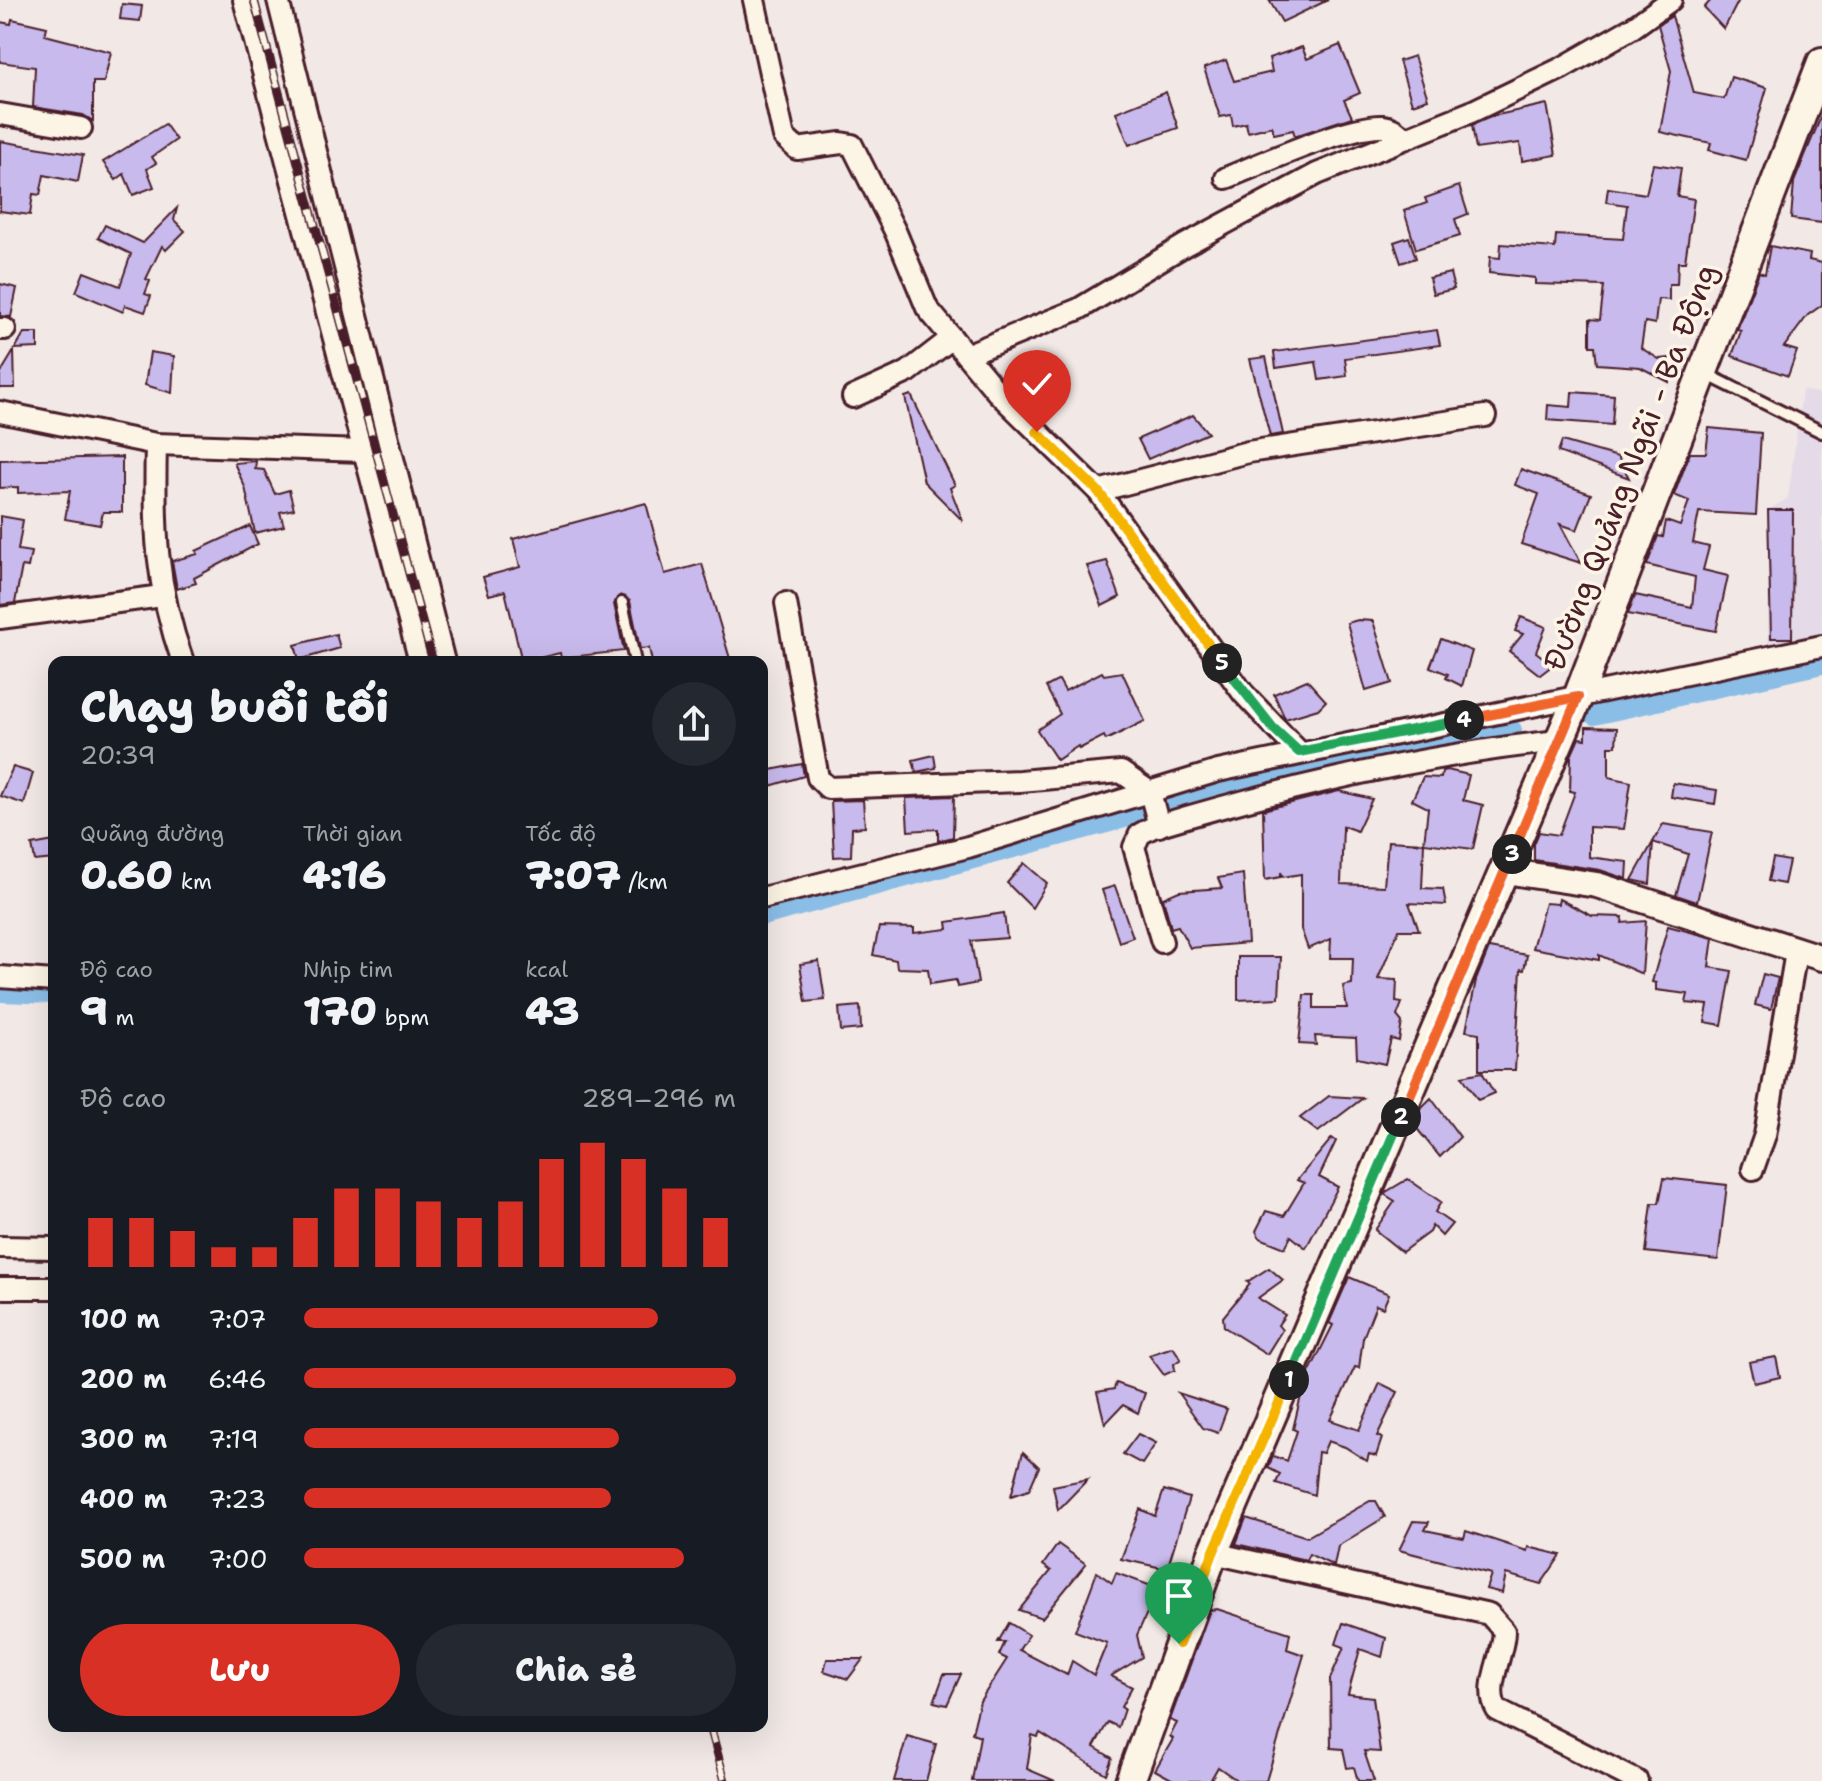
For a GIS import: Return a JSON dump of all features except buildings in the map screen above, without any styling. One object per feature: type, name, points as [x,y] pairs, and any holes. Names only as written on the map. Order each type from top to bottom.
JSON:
[{"type":"main road","name":"Đường Quảng Ngãi - Ba Động","points":[[1130,1781],[1213,1553],[1578,697],[1822,62]]},
{"type":"street","points":[[244,0],[418,656]]},
{"type":"street","points":[[278,0],[442,656]]},
{"type":"street","points":[[754,0],[784,137],[797,149],[841,143],[852,145],[896,233],[921,297],[997,392],[1098,491],[1243,693],[1299,752]]},
{"type":"street","points":[[966,355],[1079,309],[1185,245],[1317,174],[1471,112],[1562,68],[1632,28],[1671,0]]},
{"type":"street","points":[[0,114],[81,128]]},
{"type":"street","points":[[1226,178],[1321,141],[1378,126],[1393,129],[1405,138]]},
{"type":"street","points":[[853,397],[908,372],[952,338]]},
{"type":"street","points":[[0,412],[156,444],[363,451]]},
{"type":"street","points":[[1098,491],[1248,452],[1485,416]]},
{"type":"street","points":[[156,444],[154,516],[162,596],[181,656]]},
{"type":"street","points":[[0,618],[162,596]]},
{"type":"street","points":[[786,603],[818,778],[828,788],[1020,781],[1121,772],[1155,810]]},
{"type":"street","points":[[1162,942],[1134,847],[1155,810],[1299,752],[1822,646]]},
{"type":"street","points":[[768,897],[968,847],[1155,810],[1346,778],[1498,747],[1559,741]]},
{"type":"street","points":[[1505,871],[1597,885],[1822,958]]},
{"type":"street","points":[[1753,1169],[1765,1135],[1796,952]]},
{"type":"street","points":[[0,977],[48,981]]},
{"type":"street","points":[[0,1247],[48,1248]]},
{"type":"street","points":[[0,1288],[48,1288]]},
{"type":"street","points":[[1213,1553],[1489,1614],[1504,1631],[1504,1648],[1491,1686],[1491,1700],[1497,1710],[1637,1781]]},
{"type":"lane","points":[[1703,372],[1822,432]]},
{"type":"lane","points":[[622,603],[634,656]]},
{"type":"shaded area","points":[[1802,390],[1822,394],[1822,637],[1768,650],[1768,510],[1788,498]]},
{"type":"waterway","points":[[1594,715],[1822,664]]},
{"type":"waterway","points":[[768,914],[1388,747],[1512,730]]},
{"type":"waterway","points":[[0,992],[48,994]]},
{"type":"railway","points":[[254,0],[431,656]]},
{"type":"railway","points":[[712,1732],[725,1781]]},
{"type":"route","points":[[1037,432],[1098,491],[1243,693],[1282,738],[1299,752],[1578,697],[1213,1553],[1179,1644]]}]
